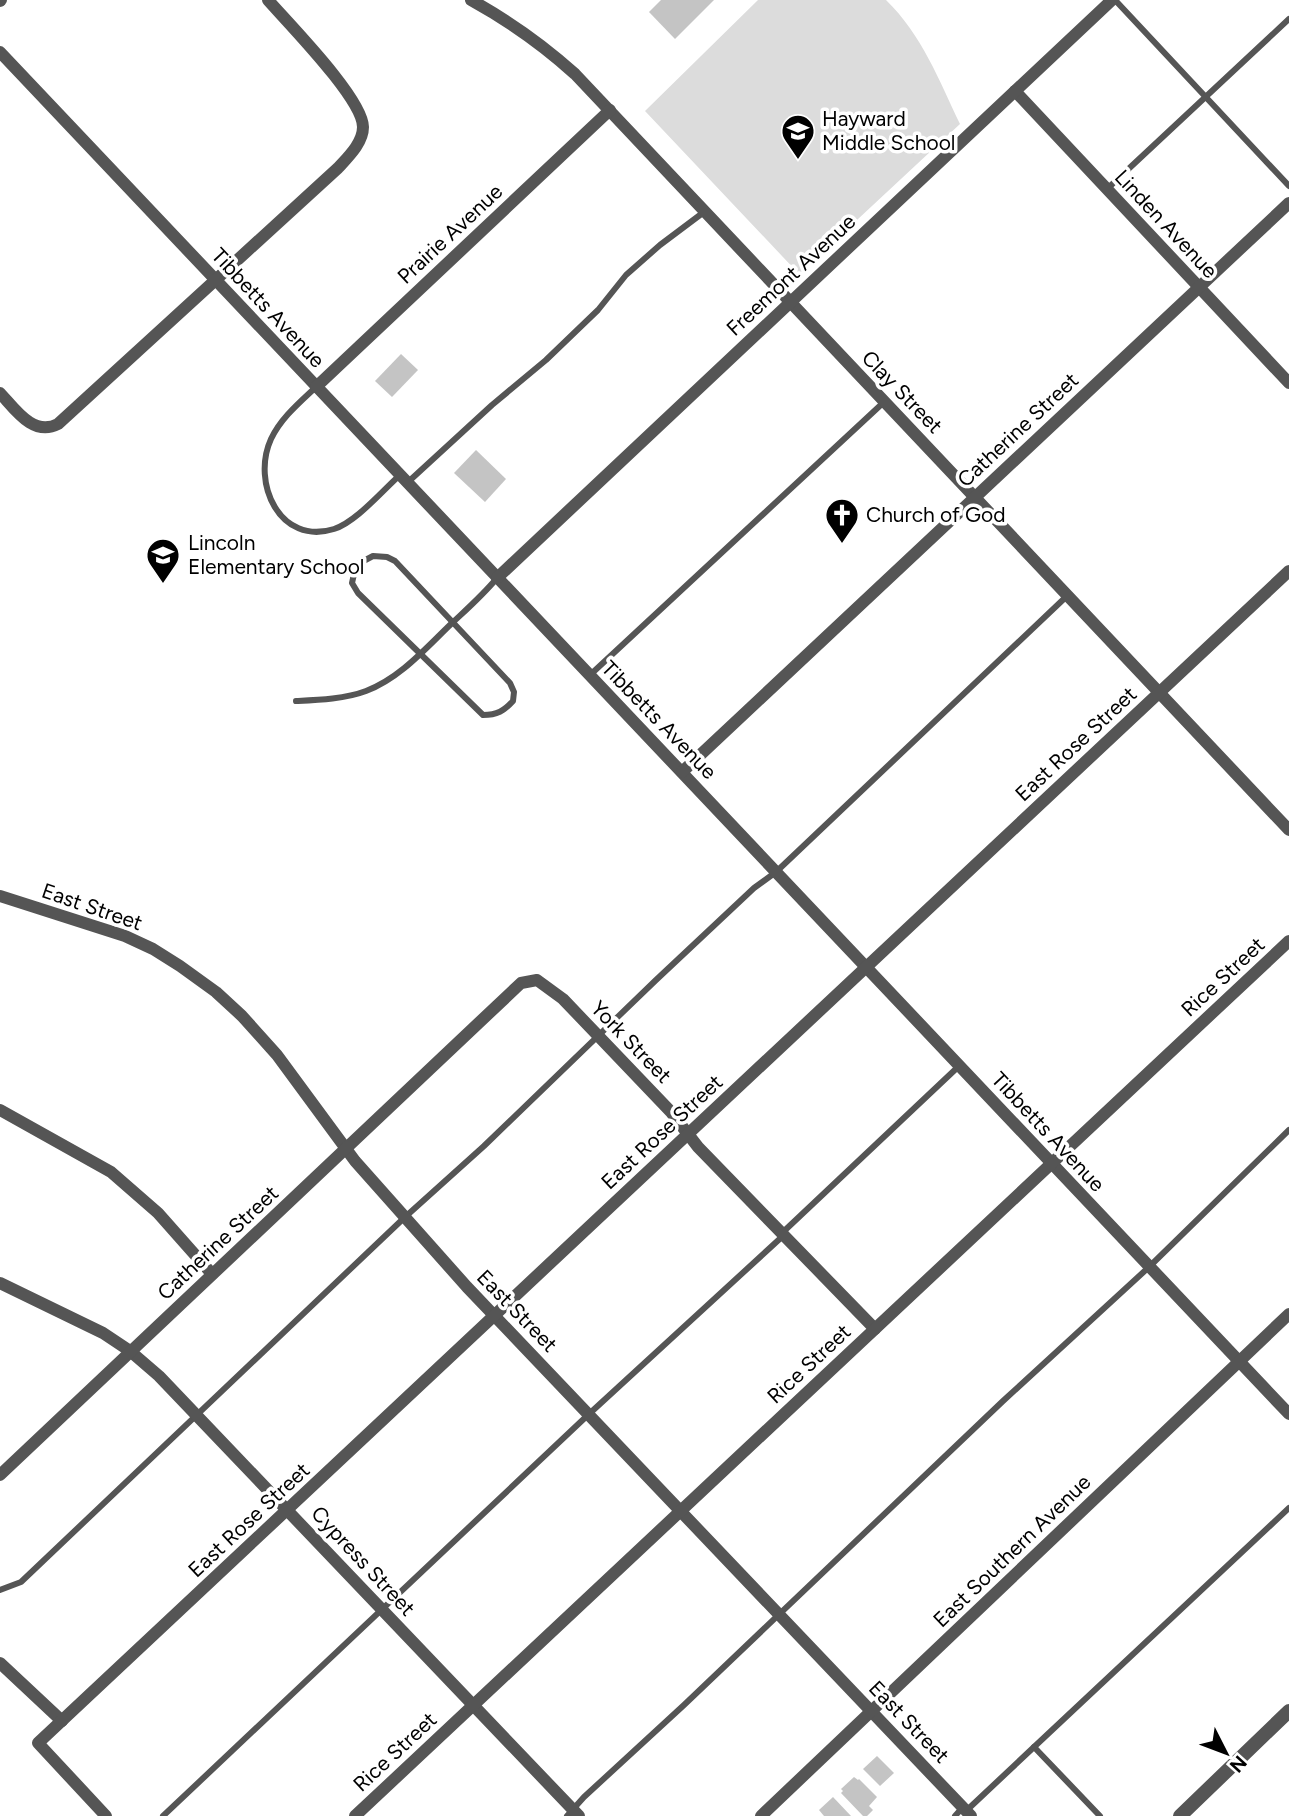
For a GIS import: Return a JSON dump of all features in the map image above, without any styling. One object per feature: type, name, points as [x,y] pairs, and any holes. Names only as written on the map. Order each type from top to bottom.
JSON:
[{"type":"street","points":[[0,393],[24,419],[44,429],[58,424],[338,168],[354,149],[362,131],[360,114],[268,0]]},
{"type":"street","name":"Clay Street","points":[[471,0],[504,18],[547,49],[610,110],[1289,830]]},
{"type":"street","name":"Freemont Avenue","points":[[497,578],[1114,0]]},
{"type":"street","name":"Tibbetts Avenue","points":[[0,52],[1289,1414]]},
{"type":"street","name":"Linden Avenue","points":[[1015,91],[1289,383]]},
{"type":"street","name":"Prairie Avenue","points":[[316,387],[610,110]]},
{"type":"street","name":"Catherine Street","points":[[682,772],[1289,203]]},
{"type":"street","name":"East Rose Street","points":[[106,1816],[38,1744],[1289,571]]},
{"type":"street","name":"East Street","points":[[0,896],[125,936],[180,966],[216,992],[242,1016],[277,1055],[346,1148],[404,1218],[872,1711],[964,1812]]},
{"type":"street","name":"Rice Street","points":[[355,1816],[1289,941]]},
{"type":"street","name":"York Street","points":[[462,1038],[521,983],[529,980],[543,983],[564,999],[671,1112],[688,1135],[875,1329]]},
{"type":"street","name":"Catherine Street","points":[[0,1475],[462,1038]]},
{"type":"street","points":[[0,1110],[111,1172],[158,1213],[212,1275]]},
{"type":"street","name":"Cypress Street","points":[[0,1283],[103,1334],[130,1351],[159,1376],[473,1705],[573,1814]]},
{"type":"street","name":"East Southern Avenue","points":[[761,1816],[1289,1314]]},
{"type":"street","points":[[0,1663],[62,1721]]},
{"type":"street","points":[[1180,1816],[1289,1711]]},
{"type":"lane","points":[[1114,0],[1289,186]]},
{"type":"lane","points":[[1107,189],[1289,19]]},
{"type":"lane","points":[[316,387],[289,412],[278,427],[266,453],[264,467],[266,493],[274,506],[286,520],[308,531],[335,529],[403,479],[563,343],[598,310],[626,275],[704,212]]},
{"type":"lane","points":[[590,676],[884,402]]},
{"type":"lane","points":[[373,556],[387,556],[396,561],[453,622],[510,683],[514,692],[513,701],[504,710],[494,715],[483,715],[358,593],[352,583],[356,565],[373,556]]},
{"type":"lane","points":[[296,701],[315,701],[363,692],[389,678],[421,653],[484,594],[497,578]]},
{"type":"lane","points":[[0,1590],[20,1582],[1068,595]]},
{"type":"lane","points":[[163,1816],[959,1066]]},
{"type":"lane","points":[[573,1814],[1003,1401],[1149,1267],[1289,1130]]},
{"type":"lane","points":[[964,1812],[1289,1508]]},
{"type":"lane","points":[[1034,1747],[1100,1816]]},
{"type":"shaded area","points":[[758,0],[886,0],[920,43],[960,124],[799,274],[645,111]]},
{"type":"building","points":[[661,0],[714,0],[675,39],[649,12]]},
{"type":"building","points":[[401,354],[418,370],[392,397],[375,381]]},
{"type":"building","points":[[476,450],[506,479],[485,502],[454,473]]},
{"type":"building","points":[[877,1756],[894,1773],[880,1786],[863,1769]]},
{"type":"building","points":[[854,1777],[877,1797],[869,1806],[873,1810],[867,1816],[863,1816],[841,1793],[841,1789]]},
{"type":"building","points":[[833,1797],[851,1816],[824,1816],[819,1810]]},
{"type":"place","name":"Hayward Middle School","points":[[798,161]]},
{"type":"place","name":"Church of God","points":[[842,545]]},
{"type":"place","name":"Lincoln Elementary School","points":[[163,585]]}]
